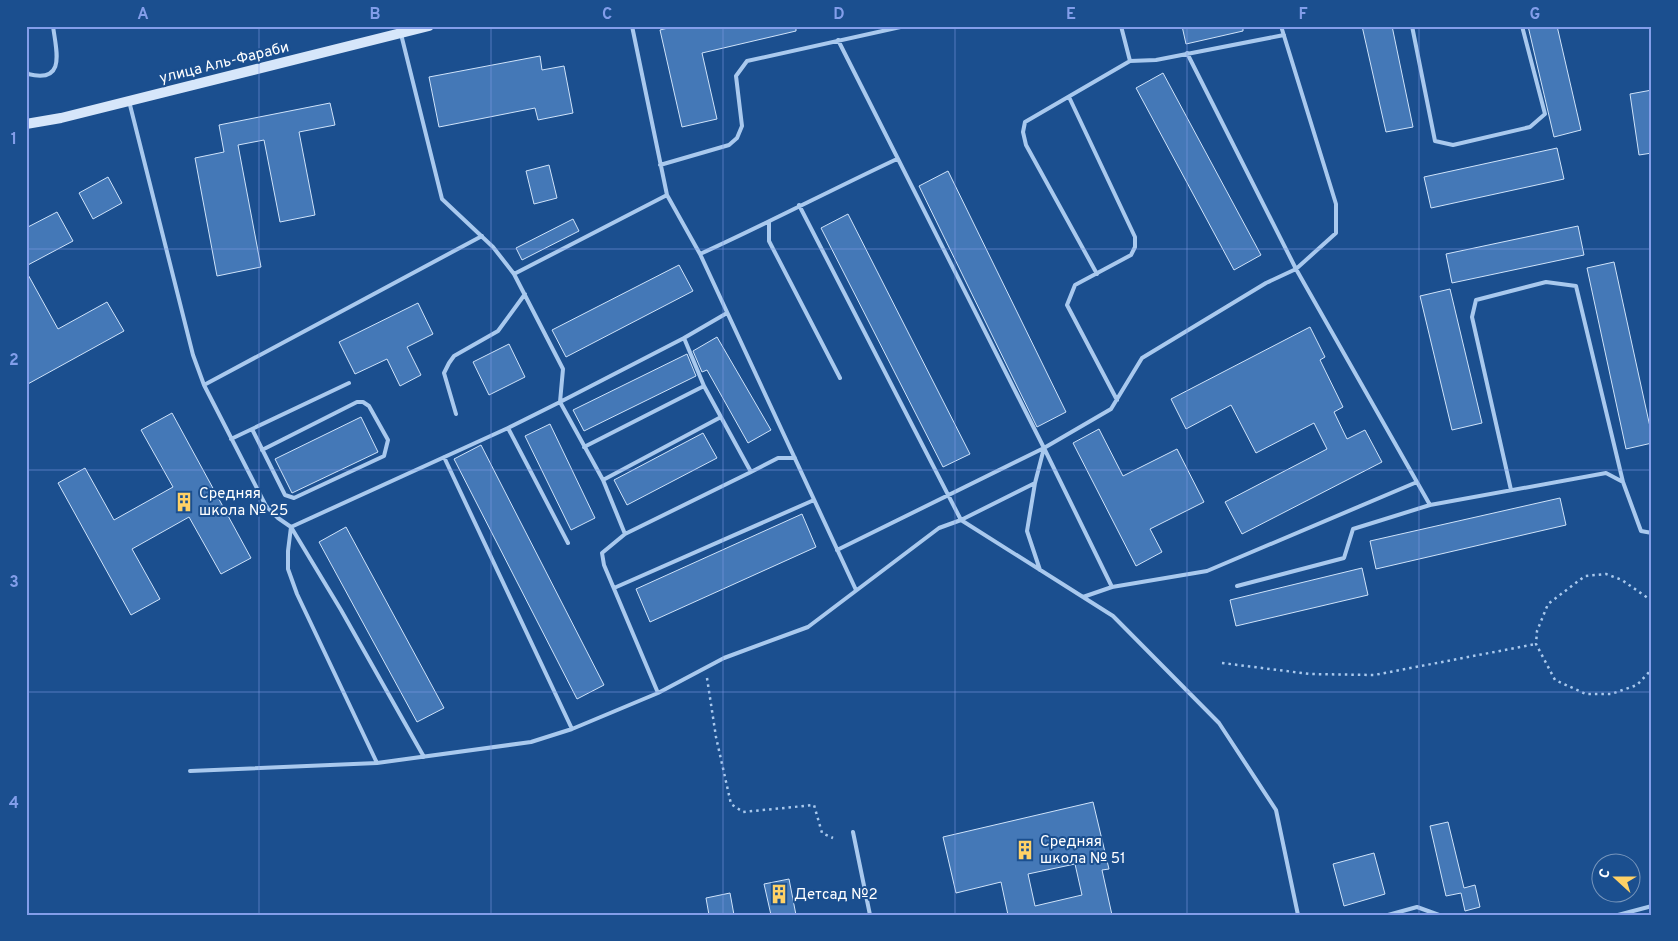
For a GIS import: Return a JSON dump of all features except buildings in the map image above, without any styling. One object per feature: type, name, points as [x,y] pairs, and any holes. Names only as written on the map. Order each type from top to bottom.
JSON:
[{"type":"main road","name":"улица Аль-Фараби","points":[[26,124],[61,118],[429,26]]},
{"type":"lane","points":[[26,69],[28,74],[34,76],[46,75],[54,71],[58,64],[53,26]]},
{"type":"lane","points":[[632,26],[667,195],[700,254],[856,590]]},
{"type":"lane","points":[[660,165],[729,145],[737,138],[742,126],[736,76],[747,61],[905,26]]},
{"type":"lane","points":[[1121,26],[1130,61]]},
{"type":"lane","points":[[837,550],[1044,448],[1111,409],[1142,358],[1266,283],[1296,269],[1336,233],[1336,204],[1281,26]]},
{"type":"lane","points":[[1412,26],[1435,141],[1453,145],[1530,127],[1545,114],[1522,26]]},
{"type":"lane","points":[[401,34],[442,199],[493,247],[514,274],[525,294],[563,369],[560,402],[603,480],[625,534]]},
{"type":"lane","points":[[1097,274],[1026,145],[1023,132],[1025,122],[1130,61],[1156,60],[1284,35]]},
{"type":"lane","points":[[838,40],[1112,587]]},
{"type":"lane","points":[[1187,53],[1296,269],[1430,505]]},
{"type":"lane","points":[[1069,97],[1135,236],[1135,247],[1131,255],[1075,285],[1067,305],[1117,400]]},
{"type":"lane","points":[[129,101],[193,355],[204,385],[266,506],[291,527],[342,610],[424,757]]},
{"type":"lane","points":[[700,254],[897,159]]},
{"type":"lane","points":[[514,274],[667,195]]},
{"type":"lane","points":[[800,205],[961,520],[1113,616],[1220,723],[1276,810],[1298,915]]},
{"type":"lane","points":[[769,222],[769,241],[840,378]]},
{"type":"lane","points":[[204,385],[482,236]]},
{"type":"lane","points":[[1510,490],[1472,317],[1476,300],[1546,282],[1576,286],[1624,482],[1642,531],[1652,533]]},
{"type":"lane","points":[[456,414],[444,373],[449,363],[454,356],[498,331],[525,294]]},
{"type":"lane","points":[[291,527],[508,428],[684,338],[727,313]]},
{"type":"lane","points":[[684,338],[704,386],[751,472]]},
{"type":"lane","points":[[231,439],[349,383]]},
{"type":"lane","points":[[584,446],[704,386]]},
{"type":"lane","points":[[252,429],[262,450],[285,495],[294,498],[384,456],[388,440],[369,406],[363,402],[357,402],[262,450]]},
{"type":"lane","points":[[603,480],[722,417]]},
{"type":"lane","points":[[508,428],[568,543]]},
{"type":"lane","points":[[1040,570],[1027,531],[1035,483],[1044,448]]},
{"type":"lane","points":[[444,457],[572,729]]},
{"type":"lane","points":[[658,693],[604,565],[602,553],[625,534],[778,458],[795,458]]},
{"type":"lane","points":[[1236,586],[1344,558],[1353,529],[1430,505],[1606,473],[1624,482]]},
{"type":"lane","points":[[1083,597],[1112,587],[1207,571],[1417,482]]},
{"type":"lane","points":[[190,771],[378,763],[531,742],[572,729],[658,693],[724,658],[808,627],[939,528],[961,520],[1035,483]]},
{"type":"lane","points":[[614,588],[814,500]]},
{"type":"lane","points":[[291,527],[288,569],[297,594],[378,763]]},
{"type":"lane","points":[[853,832],[870,915]]},
{"type":"lane","points":[[1618,915],[1652,906]]},
{"type":"lane","points":[[1388,915],[1418,907],[1439,915]]},
{"type":"path","points":[[1652,601],[1622,580],[1606,574],[1585,576],[1548,604],[1537,631],[1536,644],[1555,680],[1586,694],[1611,694],[1636,685],[1652,669]]},
{"type":"path","points":[[1222,663],[1310,674],[1374,676],[1536,644]]},
{"type":"path","points":[[707,678],[716,737],[732,804],[743,812],[814,805],[822,834],[833,838]]},
{"type":"place","name":"Средняя школа № 25","points":[[184,502]]},
{"type":"place","name":"Средняя школа № 51","points":[[1025,850]]},
{"type":"place","name":"Детсад №2","points":[[779,894]]}]
